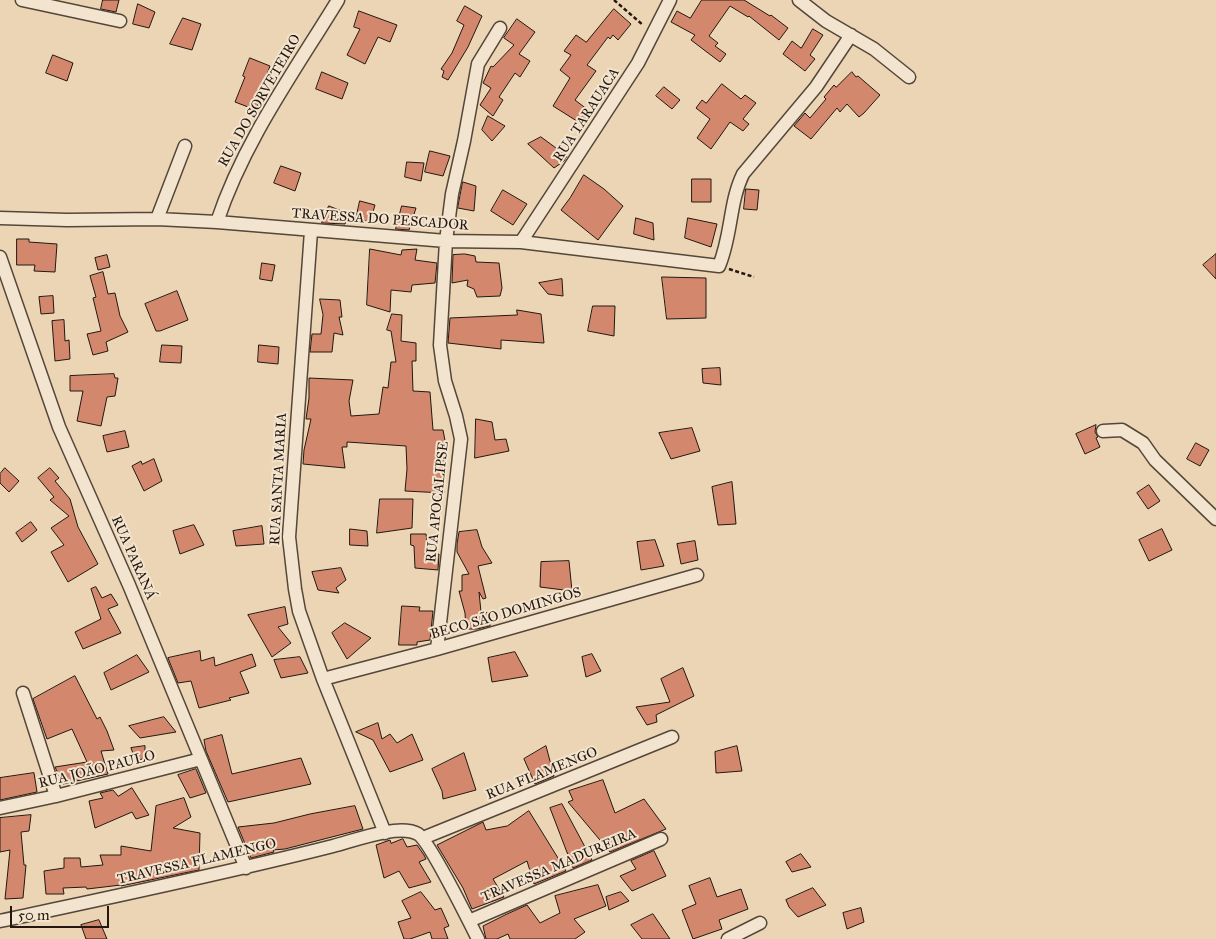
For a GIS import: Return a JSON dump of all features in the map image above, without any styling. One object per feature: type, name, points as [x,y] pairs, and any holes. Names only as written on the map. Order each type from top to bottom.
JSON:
[{"type":"street","points":[[22,0],[120,21]]},
{"type":"street","name":"RUA DO SORVETEIRO","points":[[217,222],[244,154],[291,73],[338,0]]},
{"type":"street","name":"RUA TARAUACA","points":[[522,242],[638,63],[670,0]]},
{"type":"street","points":[[799,0],[826,21],[874,48],[909,77]]},
{"type":"street","name":"RUA APOCALIPSE","points":[[437,649],[461,439],[445,381],[440,345],[446,241],[452,194],[478,64],[500,28]]},
{"type":"street","points":[[719,266],[725,253],[733,205],[738,184],[743,174],[816,87],[851,35]]},
{"type":"street","points":[[158,218],[184,146]]},
{"type":"street","name":"TRAVESSA DO PESCADOR","points":[[0,218],[66,220],[158,218],[446,241],[522,242],[719,266]]},
{"type":"street","name":"RUA SANTA MARIA","points":[[311,231],[289,537],[295,590],[299,611],[323,679],[385,833]]},
{"type":"street","name":"RUA PARANÁ","points":[[0,257],[59,427],[129,585],[246,868]]},
{"type":"street","points":[[1103,431],[1122,430],[1143,443],[1155,460],[1216,519]]},
{"type":"street","name":"BECO SÃO DOMINGOS","points":[[323,679],[437,649],[697,575]]},
{"type":"street","points":[[23,693],[56,796]]},
{"type":"street","name":"RUA FLAMENGO","points":[[423,838],[672,737]]},
{"type":"street","name":"RUA JOÃO PAULO","points":[[0,808],[56,796],[201,759]]},
{"type":"street","name":"TRAVESSA FLAMENGO","points":[[0,921],[246,868],[385,833],[414,832],[423,838]]},
{"type":"street","points":[[423,838],[478,939]]},
{"type":"street","name":"TRAVESSA MADUREIRA","points":[[469,920],[661,839]]},
{"type":"street","points":[[734,936],[760,924]]},
{"type":"path","points":[[614,0],[642,23],[651,36]]},
{"type":"path","points":[[719,266],[754,277]]},
{"type":"building","points":[[103,0],[119,0],[116,12],[101,9]]},
{"type":"building","points":[[702,0],[744,0],[771,15],[788,28],[779,40],[749,16],[730,6],[709,36],[718,43],[715,46],[726,54],[720,62],[691,40],[695,35],[671,22],[677,11],[690,18]]},
{"type":"building","points":[[138,4],[155,12],[149,28],[133,24]]},
{"type":"building","points":[[465,6],[482,16],[468,47],[448,80],[442,77],[444,71],[441,69],[452,53],[464,25],[457,21]]},
{"type":"building","points":[[614,9],[631,24],[618,40],[613,35],[610,39],[608,37],[587,65],[596,71],[575,100],[592,113],[580,123],[553,106],[570,78],[560,70],[571,55],[564,51],[576,35],[586,42]]},
{"type":"building","points":[[359,11],[397,25],[390,42],[378,37],[365,64],[347,55],[360,29],[354,27]]},
{"type":"building","points":[[183,18],[201,24],[192,50],[170,44]]},
{"type":"building","points":[[517,19],[535,32],[519,54],[530,61],[520,77],[515,73],[499,97],[503,100],[493,116],[480,105],[491,88],[483,83],[491,66],[493,67],[514,45],[504,38]]},
{"type":"building","points":[[813,29],[823,35],[810,55],[815,59],[805,71],[783,54],[792,41],[801,48]]},
{"type":"building","points":[[53,55],[73,63],[67,81],[46,73]]},
{"type":"building","points":[[250,58],[270,66],[256,110],[235,102]]},
{"type":"building","points":[[322,72],[348,83],[342,99],[316,89]]},
{"type":"building","points":[[852,72],[880,95],[864,113],[859,117],[847,104],[840,112],[837,108],[811,139],[794,126],[805,113],[810,118],[826,99],[824,97],[834,85],[836,87]]},
{"type":"building","points":[[722,84],[741,99],[745,95],[756,103],[743,119],[749,124],[743,131],[730,122],[711,149],[697,138],[710,119],[696,108],[702,100],[706,103]]},
{"type":"building","points":[[664,87],[680,100],[672,109],[656,96]]},
{"type":"building","points":[[488,116],[505,126],[492,141],[482,130]]},
{"type":"building","points":[[541,137],[567,156],[564,161],[554,168],[528,144]]},
{"type":"building","points":[[430,151],[450,156],[443,176],[425,172]]},
{"type":"building","points":[[407,162],[424,163],[421,181],[405,177]]},
{"type":"building","points":[[281,166],[301,173],[295,191],[274,183]]},
{"type":"building","points":[[584,175],[623,206],[598,240],[561,210]]},
{"type":"building","points":[[692,179],[711,179],[711,202],[692,202]]},
{"type":"building","points":[[463,182],[476,186],[474,211],[458,208]]},
{"type":"building","points":[[746,189],[759,190],[757,210],[744,209]]},
{"type":"building","points":[[503,190],[527,204],[513,225],[491,211]]},
{"type":"building","points":[[360,201],[375,205],[370,222],[356,219]]},
{"type":"building","points":[[329,206],[349,214],[345,224],[322,223]]},
{"type":"building","points":[[402,206],[416,208],[409,230],[396,229]]},
{"type":"building","points":[[636,218],[653,223],[654,240],[634,234]]},
{"type":"building","points":[[688,218],[717,224],[711,247],[685,238]]},
{"type":"building","points":[[17,239],[57,244],[55,272],[34,271],[35,265],[17,265]]},
{"type":"building","points":[[370,249],[401,255],[402,250],[417,249],[415,260],[437,263],[435,283],[412,285],[411,292],[391,290],[390,312],[367,305]]},
{"type":"building","points":[[465,254],[475,256],[476,262],[499,263],[502,288],[500,296],[477,297],[474,289],[467,286],[468,280],[452,283],[453,255]]},
{"type":"building","points":[[1216,254],[1216,279],[1203,265]]},
{"type":"building","points":[[107,255],[110,267],[98,270],[95,258]]},
{"type":"building","points":[[262,263],[275,265],[272,281],[260,279]]},
{"type":"building","points":[[103,272],[108,294],[115,293],[120,316],[128,332],[106,342],[108,351],[93,355],[87,334],[101,331],[93,298],[96,297],[90,276]]},
{"type":"building","points":[[662,277],[706,278],[706,318],[667,319]]},
{"type":"building","points":[[562,279],[563,296],[548,294],[539,283]]},
{"type":"building","points":[[177,291],[188,320],[156,331],[145,304]]},
{"type":"building","points":[[53,296],[54,313],[41,314],[39,297]]},
{"type":"building","points":[[320,299],[340,300],[342,317],[339,317],[343,335],[334,333],[332,352],[310,352],[312,334],[321,334],[323,315]]},
{"type":"building","points":[[593,306],[615,306],[614,336],[588,331]]},
{"type":"building","points":[[517,310],[541,314],[544,343],[501,340],[501,349],[448,343],[450,318],[517,315]]},
{"type":"building","points":[[392,314],[402,315],[401,341],[416,343],[416,361],[412,361],[413,391],[430,392],[433,430],[443,430],[447,451],[443,451],[444,493],[405,491],[407,469],[406,446],[347,442],[347,447],[342,447],[345,468],[303,464],[311,419],[306,419],[309,378],[353,380],[349,401],[351,416],[379,414],[383,387],[388,388],[391,362],[396,362],[391,331],[387,330]]},
{"type":"building","points":[[64,320],[65,341],[69,340],[70,359],[55,361],[52,321]]},
{"type":"building","points":[[162,345],[182,346],[181,363],[160,362]]},
{"type":"building","points":[[259,345],[279,347],[278,364],[258,362]]},
{"type":"building","points":[[720,368],[721,385],[703,383],[702,369]]},
{"type":"building","points":[[114,374],[115,378],[118,378],[115,396],[107,397],[101,426],[77,421],[83,391],[70,391],[70,376]]},
{"type":"building","points":[[476,419],[492,422],[495,440],[506,439],[509,451],[475,458]]},
{"type":"building","points":[[1096,425],[1095,432],[1098,437],[1096,438],[1100,447],[1085,454],[1076,434]]},
{"type":"building","points":[[692,428],[700,451],[671,459],[659,433]]},
{"type":"building","points":[[125,431],[129,447],[107,452],[103,436]]},
{"type":"building","points":[[1196,443],[1209,450],[1200,466],[1187,459]]},
{"type":"building","points":[[154,459],[162,481],[144,491],[132,466],[141,461],[142,464]]},
{"type":"building","points":[[5,468],[19,481],[9,492],[0,483],[0,474]]},
{"type":"building","points":[[50,468],[59,478],[55,481],[70,499],[78,527],[98,564],[68,582],[51,552],[64,545],[51,528],[69,516],[50,500],[54,497],[38,478]]},
{"type":"building","points":[[732,482],[736,524],[718,525],[712,487]]},
{"type":"building","points":[[1149,485],[1160,501],[1148,509],[1137,493]]},
{"type":"building","points":[[380,499],[413,499],[412,528],[377,533]]},
{"type":"building","points":[[31,522],[37,530],[22,542],[16,533]]},
{"type":"building","points":[[194,525],[204,545],[180,554],[173,531]]},
{"type":"building","points":[[262,526],[264,544],[236,546],[233,531]]},
{"type":"building","points":[[350,529],[367,531],[368,546],[350,545]]},
{"type":"building","points":[[1162,529],[1172,550],[1149,561],[1139,540]]},
{"type":"building","points":[[477,530],[482,547],[492,563],[478,566],[486,598],[483,599],[479,592],[481,612],[490,613],[490,626],[466,629],[465,613],[459,591],[462,591],[462,575],[469,574],[457,552],[457,544],[459,532]]},
{"type":"building","points":[[411,534],[426,534],[429,555],[439,554],[438,570],[415,568],[414,546],[411,545]]},
{"type":"building","points":[[655,540],[664,566],[641,570],[637,542]]},
{"type":"building","points":[[695,541],[698,560],[681,564],[677,544]]},
{"type":"building","points":[[569,561],[572,591],[540,587],[541,562]]},
{"type":"building","points":[[341,568],[346,580],[336,588],[339,593],[318,590],[312,572]]},
{"type":"building","points":[[96,587],[102,598],[111,594],[118,605],[108,609],[121,633],[83,649],[75,632],[101,619],[91,589]]},
{"type":"building","points":[[402,606],[420,607],[419,611],[433,611],[430,640],[417,642],[417,645],[399,645]]},
{"type":"building","points":[[285,607],[288,624],[278,627],[291,643],[272,657],[248,615]]},
{"type":"building","points":[[345,623],[371,638],[347,659],[332,633]]},
{"type":"building","points":[[200,651],[201,661],[214,657],[215,666],[252,654],[256,666],[240,672],[249,693],[229,698],[231,700],[199,708],[191,681],[178,683],[168,658]]},
{"type":"building","points":[[515,652],[528,676],[492,682],[488,658]]},
{"type":"building","points":[[592,654],[601,671],[586,677],[582,657]]},
{"type":"building","points":[[137,655],[149,672],[111,690],[104,673]]},
{"type":"building","points":[[300,657],[308,673],[281,678],[274,660]]},
{"type":"building","points":[[683,668],[694,696],[656,715],[657,722],[647,725],[636,707],[670,702],[661,679]]},
{"type":"building","points":[[75,676],[97,719],[100,717],[114,750],[101,751],[108,774],[63,784],[55,767],[87,762],[72,729],[47,739],[33,699]]},
{"type":"building","points":[[164,717],[176,732],[140,738],[129,726]]},
{"type":"building","points":[[378,723],[382,739],[390,734],[397,743],[412,734],[423,760],[390,772],[373,740],[356,732]]},
{"type":"building","points":[[222,735],[232,774],[301,758],[311,784],[228,802],[206,751],[204,740]]},
{"type":"building","points":[[145,746],[145,758],[136,761],[131,748]]},
{"type":"building","points":[[546,746],[554,776],[535,784],[524,759]]},
{"type":"building","points":[[737,746],[742,771],[716,773],[715,752]]},
{"type":"building","points":[[464,753],[476,790],[443,799],[442,791],[432,769]]},
{"type":"building","points":[[196,769],[206,793],[190,798],[178,775]]},
{"type":"building","points":[[34,773],[37,792],[0,800],[0,778]]},
{"type":"building","points":[[603,780],[615,813],[644,799],[666,829],[610,852],[568,802],[573,800],[569,791]]},
{"type":"building","points":[[132,788],[149,815],[136,819],[132,812],[95,828],[89,801],[103,798],[100,793],[113,790],[118,796]]},
{"type":"building","points":[[184,798],[191,817],[173,828],[200,833],[199,870],[121,886],[87,889],[86,887],[63,888],[64,894],[46,894],[44,871],[64,868],[64,858],[80,858],[81,867],[103,865],[100,855],[121,855],[121,846],[151,851],[156,806]]},
{"type":"building","points":[[562,804],[592,860],[573,868],[550,808]]},
{"type":"building","points":[[355,806],[363,829],[285,849],[273,850],[274,852],[251,858],[238,827],[274,823]]},
{"type":"building","points":[[529,811],[566,871],[534,884],[527,861],[493,879],[504,897],[472,909],[463,888],[437,845],[483,822],[486,830],[507,826]]},
{"type":"building","points":[[31,815],[29,831],[21,832],[24,865],[26,865],[23,898],[5,899],[10,850],[0,852],[0,818]]},
{"type":"building","points":[[403,839],[407,847],[417,845],[424,855],[426,859],[419,862],[431,882],[409,888],[399,871],[384,878],[376,845],[390,840],[391,843]]},
{"type":"building","points":[[654,851],[666,876],[632,891],[620,876],[636,869],[631,861]]},
{"type":"building","points":[[801,854],[811,867],[792,872],[786,862]]},
{"type":"building","points":[[710,878],[717,897],[741,889],[748,909],[719,920],[722,929],[693,939],[682,910],[696,904],[689,886]]},
{"type":"building","points":[[598,885],[606,906],[574,919],[585,932],[575,939],[510,939],[508,934],[497,939],[486,939],[483,926],[507,914],[527,905],[540,923],[560,913],[555,896]]},
{"type":"building","points":[[813,888],[826,905],[798,917],[789,907],[786,900]]},
{"type":"building","points":[[421,892],[435,910],[441,908],[449,926],[444,928],[448,939],[432,939],[430,932],[410,939],[404,939],[398,922],[411,918],[402,901]]},
{"type":"building","points":[[621,892],[629,901],[609,910],[606,897]]},
{"type":"building","points":[[861,908],[864,922],[847,929],[843,913]]},
{"type":"building","points":[[653,914],[670,939],[642,939],[631,925]]},
{"type":"building","points":[[99,920],[107,939],[86,939],[81,925]]}]
